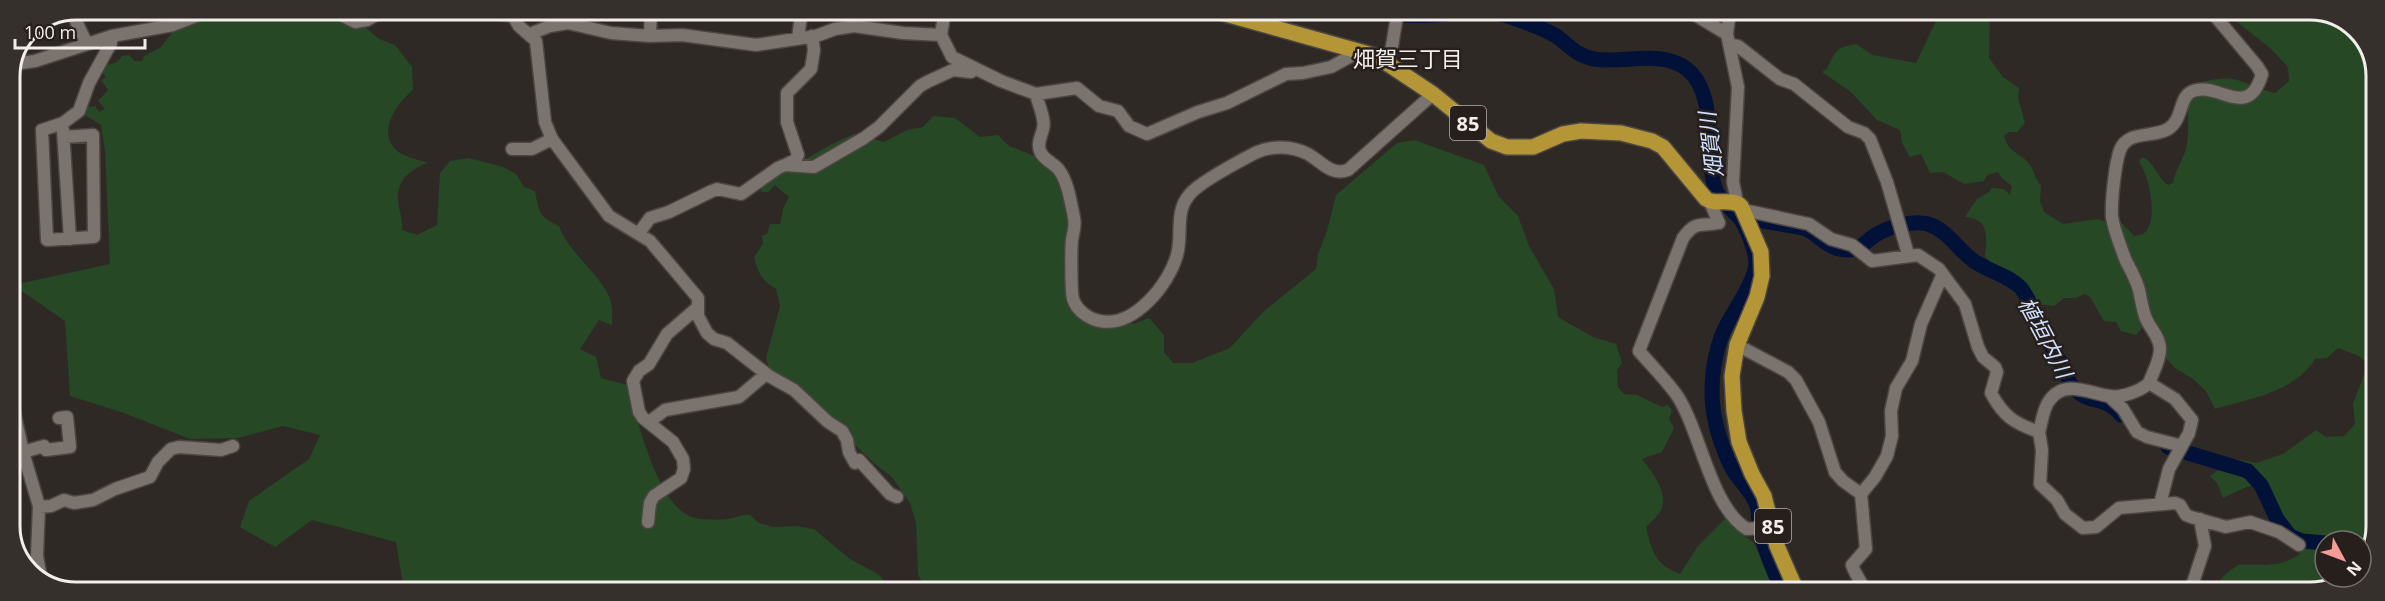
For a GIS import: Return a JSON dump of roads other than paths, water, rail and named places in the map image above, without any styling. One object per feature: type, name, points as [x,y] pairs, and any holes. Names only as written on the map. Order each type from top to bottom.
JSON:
[{"type":"main road","name":"85","points":[[1247,20],[1360,51],[1386,61],[1433,94],[1491,141],[1507,147],[1533,147],[1563,134],[1581,131],[1621,133],[1652,141],[1663,147],[1699,191],[1733,208],[1761,252],[1762,276],[1757,297],[1737,345],[1731,384],[1738,442],[1764,496],[1777,546],[1793,582]]},
{"type":"street","points":[[76,20],[86,42]]},
{"type":"street","points":[[22,62],[48,57],[86,42],[173,25],[186,20]]},
{"type":"street","points":[[351,20],[355,22],[369,20]]},
{"type":"street","points":[[515,20],[536,40],[545,122],[552,139],[609,216],[639,233],[667,260],[697,296],[698,316],[707,333],[714,339],[727,344],[766,374],[791,388],[828,422],[842,431],[855,463],[859,460],[890,494],[897,497]]},
{"type":"street","points":[[650,36],[651,20]]},
{"type":"street","points":[[798,38],[800,20]]},
{"type":"street","points":[[943,20],[941,35],[952,57],[1001,81],[1036,94],[1077,88],[1099,106],[1118,111],[1129,126],[1147,134],[1198,112],[1227,103],[1286,74],[1331,67],[1360,51]]},
{"type":"street","points":[[1386,61],[1391,52],[1396,20]]},
{"type":"street","points":[[1701,20],[1745,50],[1780,79],[1794,84],[1848,127],[1864,133],[1870,139],[1887,182],[1908,254]]},
{"type":"street","points":[[1729,20],[1728,39],[1738,87],[1733,208],[1719,223],[1699,224],[1691,227],[1683,238],[1639,351],[1676,394],[1708,470],[1729,510],[1747,529],[1773,527]]},
{"type":"street","points":[[2218,20],[2257,66],[2262,74],[2259,83],[2250,95],[2238,99],[2202,89],[2191,92],[2186,96],[2176,123],[2163,132],[2130,138],[2124,142],[2117,161],[2112,218],[2139,290],[2146,321],[2160,344],[2158,361],[2149,383],[2132,392],[2109,396],[2080,388],[2059,393],[2050,399],[2038,432],[2042,450],[2040,484],[2057,500],[2065,514],[2083,528],[2096,527],[2120,508],[2160,504],[2180,505],[2186,515],[2226,527],[2250,522],[2279,532],[2299,545]]},
{"type":"street","points":[[530,34],[550,26],[568,23],[611,33],[681,36],[756,45],[772,44],[854,26],[903,33],[941,35]]},
{"type":"street","points":[[64,137],[93,135],[94,237],[47,240],[42,130],[63,123],[79,111],[82,96],[112,36]]},
{"type":"street","points":[[639,233],[650,218],[669,212],[717,189],[741,194],[769,173],[795,160],[798,155],[787,122],[787,93],[811,69],[814,50],[812,36]]},
{"type":"street","points":[[785,165],[814,167],[874,131],[920,86],[953,70],[1001,81]]},
{"type":"street","points":[[1036,94],[1044,126],[1039,142],[1040,152],[1060,171],[1074,216],[1072,296],[1084,314],[1095,320],[1107,322],[1120,320],[1144,306],[1164,281],[1178,255],[1180,212],[1183,203],[1197,186],[1257,152],[1276,147],[1298,150],[1334,171],[1348,170],[1433,94]]},
{"type":"street","points":[[63,123],[70,239]]},
{"type":"street","points":[[512,149],[532,149],[552,139]]},
{"type":"street","points":[[1733,208],[1809,224],[1832,239],[1852,245],[1872,261],[1908,254],[1924,258],[1938,269],[1965,304],[1978,347],[1983,357],[1997,372],[1991,393],[2010,420],[2038,432]]},
{"type":"street","points":[[1860,582],[1852,565],[1866,549],[1861,494],[1875,477],[1887,456],[1892,436],[1891,411],[1896,388],[1912,362],[1923,318],[1942,276]]},
{"type":"street","points":[[648,522],[654,496],[681,478],[684,469],[683,459],[673,442],[639,412],[634,376],[649,364],[667,334],[697,308]]},
{"type":"street","points":[[1737,345],[1788,372],[1796,380],[1819,422],[1835,472],[1861,494]]},
{"type":"street","points":[[649,422],[665,410],[739,397],[766,374]]},
{"type":"street","points":[[2149,383],[2169,394],[2190,416],[2191,428],[2169,469],[2160,504]]},
{"type":"street","points":[[2109,396],[2123,409],[2137,432],[2147,437],[2182,446]]},
{"type":"street","points":[[20,453],[44,446],[45,450],[70,447],[67,417],[59,418]]},
{"type":"street","points":[[20,438],[39,507],[36,556],[39,568]]},
{"type":"street","points":[[39,507],[51,506],[64,500],[74,503],[93,500],[115,489],[150,477],[158,462],[171,450],[179,447],[220,450],[232,446]]},
{"type":"street","points":[[2193,582],[2205,546],[2200,519]]},
{"type":"waterway","name":"畑賀川","points":[[1519,20],[1556,36],[1588,58],[1606,60],[1654,58],[1676,63],[1687,69],[1703,93],[1709,124],[1714,185],[1721,199],[1745,226],[1756,258],[1752,278],[1725,328],[1718,347],[1713,378],[1714,416],[1729,462],[1755,502],[1766,550],[1779,582]]},
{"type":"waterway","name":"植垣内川","points":[[1739,217],[1804,228],[1829,245],[1847,250],[1858,248],[1879,233],[1897,226],[1916,223],[1935,227],[1946,234],[1976,262],[2010,279],[2021,288],[2041,330],[2073,387],[2086,397],[2110,405],[2121,415]]},
{"type":"waterway","name":"植垣内川","points":[[2168,447],[2248,471],[2261,485],[2277,519],[2290,536],[2302,541],[2313,542]]},
{"type":"district","name":"畑賀三丁目","points":[[1408,58]]}]
